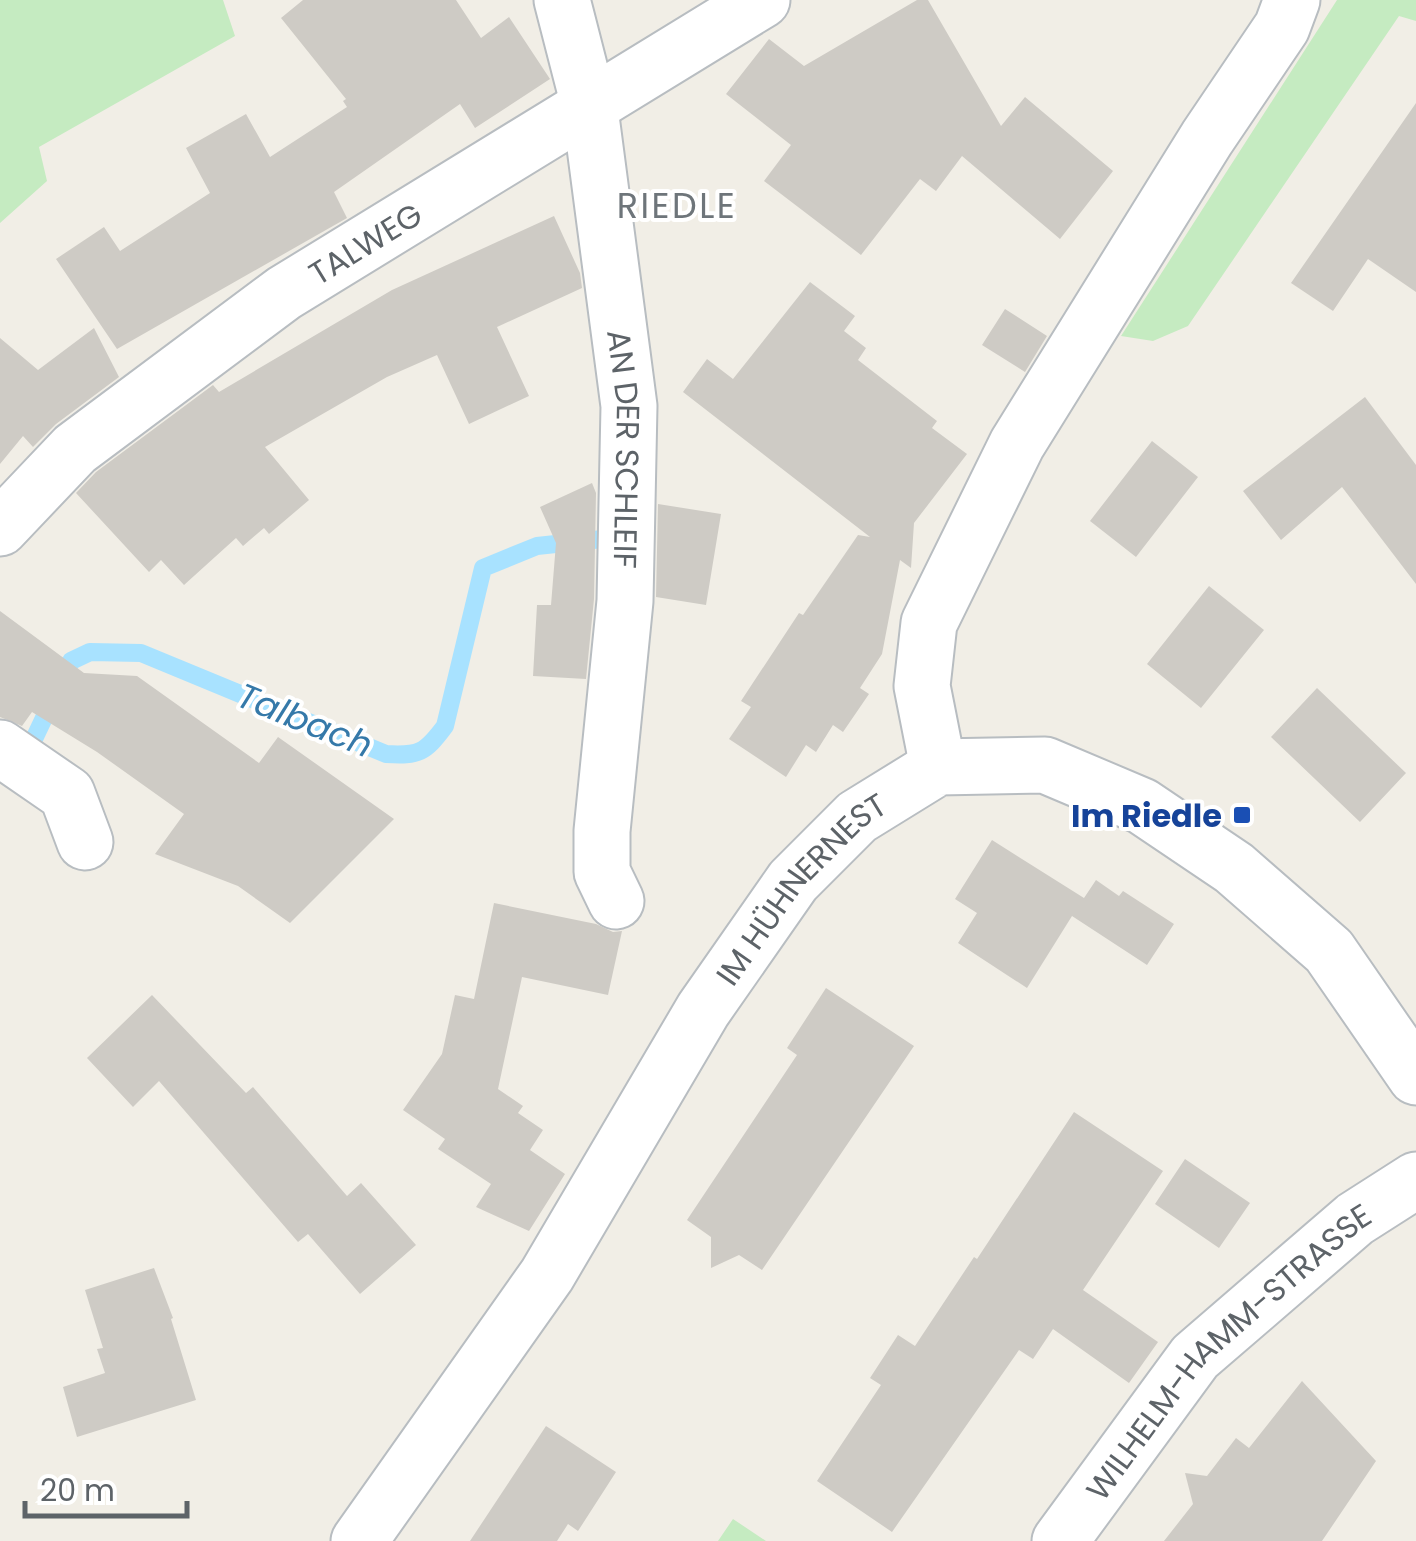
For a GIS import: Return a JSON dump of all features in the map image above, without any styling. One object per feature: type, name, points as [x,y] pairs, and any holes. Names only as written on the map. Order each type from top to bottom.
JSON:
[{"type":"street","name":"AN DER SCHLEIF","points":[[562,0],[590,108],[630,406],[624,600],[602,831],[602,872],[616,902]]},
{"type":"street","name":"TALWEG","points":[[0,528],[74,449],[284,294],[762,0]]},
{"type":"street","points":[[938,768],[922,686],[929,623],[1018,444],[1207,138],[1282,27],[1292,0]]},
{"type":"street","points":[[0,748],[67,794],[85,842]]},
{"type":"street","name":"IM HÜHNERNEST","points":[[370,1538],[548,1275],[703,1010],[793,881],[858,817],[938,768],[1045,765],[1142,806],[1234,868],[1329,952],[1416,1077]]},
{"type":"street","name":"WILHELM-HAMM-STRASSE","points":[[1060,1541],[1195,1357],[1355,1219],[1416,1180]]},
{"type":"green space","points":[[0,0],[223,0],[235,36],[39,147],[47,181],[0,223]]},
{"type":"green space","points":[[1337,0],[1416,0],[1416,21],[1399,16],[1188,326],[1153,341],[1121,336]]},
{"type":"green space","points":[[733,1519],[766,1541],[718,1541]]},
{"type":"building","points":[[303,0],[456,0],[481,38],[509,17],[550,79],[475,128],[460,104],[334,192],[347,218],[117,349],[56,259],[104,227],[120,251],[210,193],[186,148],[246,114],[270,157],[347,107],[343,101],[346,99],[281,18]]},
{"type":"building","points":[[917,0],[928,0],[1001,126],[1025,97],[1113,171],[1060,239],[962,156],[936,191],[920,179],[861,255],[764,181],[791,145],[726,94],[769,39],[804,66]]},
{"type":"building","points":[[1416,103],[1416,292],[1368,259],[1333,311],[1291,283]]},
{"type":"building","points":[[554,216],[580,273],[582,288],[497,327],[529,396],[469,424],[437,355],[387,377],[265,447],[309,500],[269,534],[264,528],[243,546],[236,538],[184,585],[161,560],[149,572],[76,493],[96,472],[213,385],[219,392],[392,290]]},
{"type":"building","points":[[810,282],[855,316],[844,331],[866,348],[858,360],[937,421],[932,428],[967,454],[914,523],[911,568],[900,560],[882,654],[860,688],[869,694],[843,732],[833,725],[816,752],[806,745],[786,777],[729,739],[751,707],[741,701],[799,613],[803,615],[858,535],[870,537],[683,392],[707,359],[733,379]]},
{"type":"building","points":[[1005,309],[1047,336],[1025,372],[982,345]]},
{"type":"building","points":[[94,328],[119,377],[56,424],[33,447],[23,436],[0,464],[0,338],[38,370]]},
{"type":"building","points":[[1365,397],[1416,465],[1416,584],[1342,487],[1281,540],[1243,491]]},
{"type":"building","points":[[1152,441],[1198,477],[1136,557],[1090,521]]},
{"type":"building","points":[[592,483],[596,493],[594,599],[586,679],[533,676],[537,605],[551,605],[556,543],[540,507]]},
{"type":"building","points":[[658,504],[721,514],[706,605],[656,597]]},
{"type":"building","points":[[1209,586],[1264,630],[1201,708],[1147,664]]},
{"type":"building","points":[[0,611],[84,673],[137,676],[259,763],[278,737],[394,819],[290,923],[238,886],[155,854],[184,814],[97,752],[32,712],[22,726],[0,717]]},
{"type":"building","points":[[1317,688],[1406,773],[1360,822],[1271,737]]},
{"type":"building","points":[[992,840],[1084,898],[1096,880],[1119,896],[1123,891],[1174,924],[1147,965],[1072,916],[1027,988],[958,943],[977,913],[955,899]]},
{"type":"building","points":[[494,903],[622,931],[608,995],[522,977],[498,1089],[523,1106],[518,1113],[543,1130],[530,1150],[565,1174],[529,1231],[476,1207],[491,1184],[438,1149],[445,1139],[403,1110],[442,1054],[455,995],[474,999]]},
{"type":"building","points":[[826,988],[914,1046],[762,1270],[739,1255],[711,1268],[711,1237],[687,1220],[797,1055],[787,1048]]},
{"type":"building","points":[[152,995],[246,1093],[253,1087],[347,1196],[361,1183],[416,1245],[360,1294],[308,1234],[298,1242],[159,1081],[133,1107],[87,1058]]},
{"type":"building","points":[[1074,1112],[1163,1171],[1083,1290],[1158,1342],[1129,1383],[1053,1329],[1033,1359],[1019,1350],[892,1532],[817,1481],[881,1385],[870,1378],[898,1335],[915,1346]]},
{"type":"building","points":[[1185,1159],[1250,1203],[1219,1248],[1155,1204]]},
{"type":"building","points":[[154,1268],[196,1400],[77,1437],[63,1387],[105,1373],[97,1349],[103,1348],[85,1290]]},
{"type":"building","points":[[1302,1381],[1376,1461],[1322,1541],[1164,1541],[1193,1504],[1185,1473],[1207,1476],[1236,1438],[1249,1448]]},
{"type":"building","points":[[546,1426],[616,1472],[578,1531],[568,1524],[557,1541],[470,1541]]},
{"type":"waterway","name":"Talbach","points":[[34,739],[71,661],[90,652],[141,653],[386,754],[414,753],[432,742],[445,726],[483,568],[537,546],[612,538]]},
{"type":"place","name":"Im Riedle","points":[[1242,815]]},
{"type":"district","name":"RIEDLE","points":[[677,205]]}]
